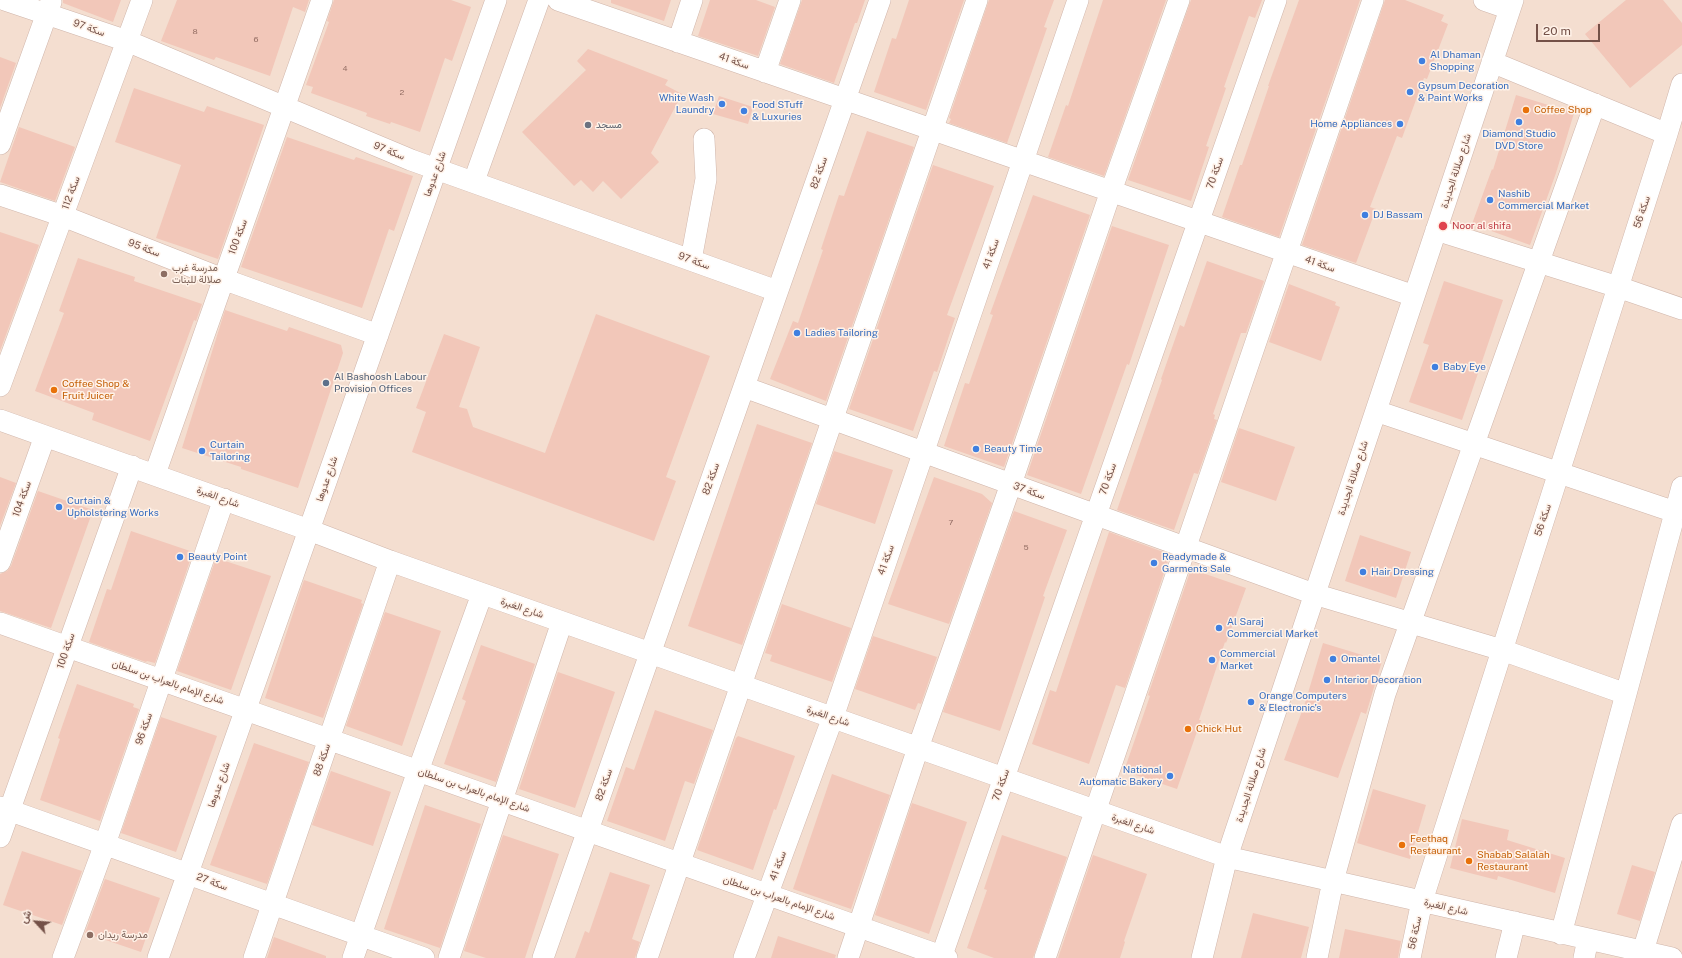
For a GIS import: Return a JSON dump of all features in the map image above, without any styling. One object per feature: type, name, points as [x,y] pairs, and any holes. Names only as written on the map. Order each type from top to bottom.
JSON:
[{"type":"street","name":"سكة 97","points":[[5,0],[49,7],[411,160],[474,181],[777,291]]},
{"type":"street","name":"سكة 112","points":[[0,386],[142,0]]},
{"type":"street","name":"سكة 100","points":[[155,474],[322,0]]},
{"type":"street","name":"شارع عدوها","points":[[158,958],[496,0]]},
{"type":"street","points":[[474,181],[539,0]]},
{"type":"street","name":"سكة 41","points":[[558,0],[593,6],[678,42],[1414,296]]},
{"type":"street","points":[[678,42],[692,0]]},
{"type":"street","points":[[765,72],[790,0]]},
{"type":"street","name":"سكة 82","points":[[543,958],[880,0]]},
{"type":"street","points":[[647,958],[977,0]]},
{"type":"street","name":"سكة 41","points":[[744,958],[832,717],[1078,0]]},
{"type":"street","points":[[848,958],[918,748],[1011,484],[1111,191],[1179,0]]},
{"type":"street","name":"سكة 70","points":[[943,957],[1004,778],[1276,0]]},
{"type":"street","points":[[1045,958],[1373,0]]},
{"type":"street","points":[[1484,0],[1511,4]]},
{"type":"street","name":"شارع صلالة الجديدة","points":[[1202,958],[1227,857],[1511,4]]},
{"type":"street","points":[[0,144],[49,7]]},
{"type":"street","points":[[1492,62],[1667,134]]},
{"type":"street","name":"سكة 56","points":[[1410,958],[1422,901],[1682,84]]},
{"type":"street","points":[[1317,958],[1333,881],[1385,694],[1594,104]]},
{"type":"street","points":[[691,260],[706,179],[704,139]]},
{"type":"street","name":"سكة 95","points":[[0,195],[63,216],[223,279],[378,335]]},
{"type":"street","points":[[1436,230],[1618,287],[1682,309]]},
{"type":"street","name":"سكة 37","points":[[744,387],[1314,594],[1502,650],[1626,694]]},
{"type":"street","points":[[1376,411],[1675,512]]},
{"type":"street","name":"شارع الغبرة","points":[[0,420],[155,474],[482,594],[1227,857],[1515,922],[1562,934],[1586,948],[1642,952],[1672,958]]},
{"type":"street","name":"سكة 104","points":[[0,562],[45,436]]},
{"type":"street","name":"سكة 100","points":[[0,837],[5,809],[67,647],[132,466]]},
{"type":"street","points":[[1562,934],[1682,487]]},
{"type":"street","name":"سكة 96","points":[[63,958],[105,844],[224,499]]},
{"type":"street","name":"سكة 88","points":[[254,958],[390,561]]},
{"type":"street","points":[[353,958],[482,594]]},
{"type":"street","points":[[449,958],[562,622]]},
{"type":"street","name":"شارع الإمام بالعراب بن سلطان","points":[[0,623],[943,957]]},
{"type":"street","name":"سكة 27","points":[[5,809],[424,958]]},
{"type":"street","points":[[1642,952],[1682,824]]},
{"type":"street","points":[[1506,958],[1515,922]]},
{"type":"shaded area","points":[[0,0],[1682,0],[1682,958],[0,958]]},
{"type":"building","points":[[63,0],[121,0],[113,22],[63,3]]},
{"type":"building","points":[[177,0],[309,0],[305,12],[293,7],[270,76],[216,57],[214,60],[161,41]]},
{"type":"building","points":[[334,0],[451,0],[471,7],[452,61],[445,58],[420,132],[391,122],[390,124],[366,116],[367,113],[311,93],[313,87],[306,85],[329,22],[327,21]]},
{"type":"building","points":[[611,0],[671,0],[664,21],[611,3]]},
{"type":"building","points":[[710,0],[756,0],[775,7],[758,56],[698,36]]},
{"type":"building","points":[[802,0],[865,0],[857,23],[855,23],[834,83],[780,64]]},
{"type":"building","points":[[909,0],[964,0],[926,110],[874,92],[892,38],[896,39]]},
{"type":"building","points":[[989,0],[1054,0],[1044,27],[1047,28],[1007,143],[949,123],[951,119],[949,118]]},
{"type":"building","points":[[1103,0],[1166,0],[1104,176],[1048,157],[1066,105],[1068,106]]},
{"type":"building","points":[[1191,0],[1262,0],[1255,18],[1249,16],[1224,87],[1226,88],[1206,146],[1209,147],[1191,201],[1128,180]]},
{"type":"building","points":[[1299,0],[1360,0],[1279,237],[1222,217],[1240,165],[1242,165],[1268,86]]},
{"type":"building","points":[[1385,0],[1405,0],[1444,15],[1441,21],[1448,24],[1427,79],[1424,78],[1402,138],[1397,136],[1370,207],[1376,209],[1356,263],[1302,245]]},
{"type":"building","points":[[1626,0],[1663,0],[1682,23],[1682,45],[1630,88],[1585,34]]},
{"type":"building","name":"مسجد","points":[[588,49],[668,80],[665,85],[682,94],[651,153],[659,162],[621,199],[603,181],[593,192],[581,180],[574,186],[522,132],[586,70],[577,61]]},
{"type":"building","points":[[0,57],[16,63],[0,108]]},
{"type":"building","points":[[134,88],[204,112],[207,106],[264,125],[218,259],[156,238],[181,165],[115,142]]},
{"type":"building","points":[[1516,95],[1574,113],[1556,173],[1530,245],[1472,224],[1492,169],[1493,170]]},
{"type":"building","points":[[719,96],[753,107],[748,124],[713,114]]},
{"type":"building","points":[[19,127],[75,147],[55,201],[0,182]]},
{"type":"building","points":[[867,131],[914,147],[826,401],[770,379],[793,321],[798,323],[823,250],[821,249],[839,195],[844,196]]},
{"type":"building","points":[[287,137],[354,160],[356,157],[413,176],[394,231],[389,229],[362,308],[241,267]]},
{"type":"building","points":[[933,165],[994,186],[947,315],[955,318],[937,372],[934,371],[913,431],[849,409]]},
{"type":"building","points":[[1033,195],[1090,215],[1004,467],[944,446],[965,383],[969,384],[993,315],[990,314]]},
{"type":"building","points":[[1112,226],[1169,245],[1129,365],[1127,364],[1081,494],[1027,475]]},
{"type":"building","points":[[0,232],[39,245],[0,351]]},
{"type":"building","points":[[78,258],[135,277],[134,281],[202,304],[196,321],[194,320],[150,441],[92,420],[94,413],[35,391],[64,313],[59,311]]},
{"type":"building","points":[[1207,261],[1264,281],[1246,333],[1241,333],[1213,414],[1215,415],[1214,419],[1217,420],[1198,474],[1194,473],[1174,530],[1117,510],[1180,325],[1184,327]]},
{"type":"building","points":[[1444,281],[1503,300],[1462,420],[1409,402],[1429,345],[1423,343]]},
{"type":"building","points":[[1289,284],[1336,302],[1335,305],[1340,307],[1321,361],[1269,342]]},
{"type":"building","points":[[225,310],[287,331],[289,327],[341,345],[343,353],[298,488],[241,469],[241,467],[182,448]]},
{"type":"building","points":[[596,314],[710,356],[666,477],[676,481],[654,541],[412,452],[426,412],[416,408],[444,334],[480,347],[459,407],[467,409],[473,427],[545,453]]},
{"type":"building","points":[[757,424],[812,443],[742,645],[688,626]]},
{"type":"building","points":[[1239,428],[1295,447],[1276,501],[1221,482]]},
{"type":"building","points":[[834,451],[893,470],[875,524],[816,504]]},
{"type":"building","points":[[0,477],[16,483],[0,526]]},
{"type":"building","points":[[934,477],[982,494],[992,503],[949,624],[888,604]]},
{"type":"building","points":[[38,491],[93,510],[51,628],[0,611],[0,574],[7,571],[11,566]]},
{"type":"building","points":[[1014,511],[1067,530],[1043,596],[1045,597],[1000,731],[943,712]]},
{"type":"building","points":[[131,531],[193,552],[155,663],[146,662],[89,642],[107,589],[111,590]]},
{"type":"building","points":[[1109,532],[1166,553],[1164,560],[1168,561],[1125,688],[1116,685],[1089,764],[1032,744],[1050,690],[1056,692]]},
{"type":"building","points":[[1360,535],[1411,552],[1396,598],[1345,581]]},
{"type":"building","points":[[216,558],[271,576],[231,690],[177,671]]},
{"type":"building","points":[[1191,569],[1246,588],[1226,643],[1225,642],[1199,720],[1201,720],[1177,789],[1124,771]]},
{"type":"building","points":[[304,580],[362,600],[361,603],[363,604],[323,718],[265,698]]},
{"type":"building","points":[[782,604],[851,628],[832,682],[770,661],[772,655],[765,653]]},
{"type":"building","points":[[385,612],[441,631],[402,746],[346,726]]},
{"type":"building","points":[[873,636],[937,657],[921,704],[918,703],[915,710],[855,689]]},
{"type":"building","points":[[1323,643],[1382,661],[1366,714],[1361,712],[1338,778],[1284,760],[1305,703]]},
{"type":"building","points":[[481,645],[535,664],[496,782],[444,764],[466,701],[462,699]]},
{"type":"building","points":[[558,672],[615,692],[575,808],[519,789]]},
{"type":"building","points":[[77,684],[134,704],[133,707],[139,709],[100,821],[40,800],[60,739],[58,738]]},
{"type":"building","points":[[655,710],[713,730],[694,784],[685,781],[665,841],[607,821],[626,767],[634,770]]},
{"type":"building","points":[[161,717],[217,736],[176,852],[121,833]]},
{"type":"building","points":[[738,736],[795,756],[776,810],[774,809],[753,870],[697,850],[736,738]]},
{"type":"building","points":[[254,743],[309,762],[267,884],[210,865]]},
{"type":"building","points":[[331,771],[391,792],[373,846],[312,825]]},
{"type":"building","points":[[832,774],[890,795],[851,909],[793,889]]},
{"type":"building","points":[[1373,789],[1426,805],[1410,859],[1357,843]]},
{"type":"building","points":[[912,803],[967,822],[929,934],[875,915]]},
{"type":"building","points":[[425,805],[481,824],[440,948],[384,929]]},
{"type":"building","points":[[1462,819],[1509,830],[1507,840],[1565,858],[1555,893],[1498,876],[1497,880],[1450,868]]},
{"type":"building","points":[[503,835],[559,854],[525,958],[486,958],[464,951]]},
{"type":"building","points":[[1002,835],[1067,857],[1033,958],[994,958],[967,948],[987,890],[984,889]]},
{"type":"building","points":[[22,851],[82,871],[62,925],[3,905]]},
{"type":"building","points":[[1093,855],[1147,874],[1124,941],[1125,942],[1120,958],[1058,958]]},
{"type":"building","points":[[1632,865],[1655,872],[1640,921],[1617,914]]},
{"type":"building","points":[[610,872],[650,885],[632,939],[640,942],[635,958],[575,958],[585,931],[589,933]]},
{"type":"building","points":[[105,879],[160,898],[141,952],[85,933]]},
{"type":"building","points":[[1253,913],[1309,927],[1301,958],[1241,958]]},
{"type":"building","points":[[1345,929],[1401,941],[1398,958],[1339,958]]},
{"type":"building","points":[[778,936],[836,955],[835,958],[771,958]]},
{"type":"building","points":[[274,937],[326,956],[326,958],[267,958]]},
{"type":"place","name":"Al Dhaman Shopping","points":[[1422,61]]},
{"type":"place","name":"Gypsum Decoration & Paint Works","points":[[1410,92]]},
{"type":"place","name":"White Wash Laundry","points":[[722,104]]},
{"type":"place","name":"Coffee Shop","points":[[1526,110]]},
{"type":"place","name":"Food STuff & Luxuries","points":[[744,111]]},
{"type":"place","name":"Diamond Studio DVD Store","points":[[1519,122]]},
{"type":"place","name":"Home Appliances","points":[[1400,124]]},
{"type":"place","name":"مسجد","points":[[588,125]]},
{"type":"place","name":"Nashib Commercial Market","points":[[1490,200]]},
{"type":"place","name":"DJ Bassam","points":[[1365,215]]},
{"type":"place","name":"Noor al shifa","points":[[1443,226]]},
{"type":"place","name":"مدرسة غرب صلالة للبنات","points":[[164,274]]},
{"type":"place","name":"Ladies Tailoring","points":[[797,333]]},
{"type":"place","name":"Baby Eye","points":[[1435,367]]},
{"type":"place","name":"Al Bashoosh Labour Provision Offices","points":[[326,383]]},
{"type":"place","name":"Coffee Shop & Fruit Juicer","points":[[54,390]]},
{"type":"place","name":"Beauty Time","points":[[976,449]]},
{"type":"place","name":"Curtain Tailoring","points":[[202,451]]},
{"type":"place","name":"Curtain & Upholstering Works","points":[[59,507]]},
{"type":"place","name":"Beauty Point","points":[[180,557]]},
{"type":"place","name":"Readymade & Garments Sale","points":[[1154,563]]},
{"type":"place","name":"Hair Dressing","points":[[1363,572]]},
{"type":"place","name":"Al Saraj Commercial Market","points":[[1219,628]]},
{"type":"place","name":"Omantel","points":[[1333,659]]},
{"type":"place","name":"Commercial Market","points":[[1212,660]]},
{"type":"place","name":"Interior Decoration","points":[[1327,680]]},
{"type":"place","name":"Orange Computers & Electronic's","points":[[1251,702]]},
{"type":"place","name":"Chick Hut","points":[[1188,729]]},
{"type":"place","name":"National Automatic Bakery","points":[[1170,776]]},
{"type":"place","name":"Feethaq Restaurant","points":[[1402,845]]},
{"type":"place","name":"Shabab Salalah Restaurant","points":[[1469,861]]},
{"type":"place","name":"مدرسة ريدان","points":[[90,935]]}]
